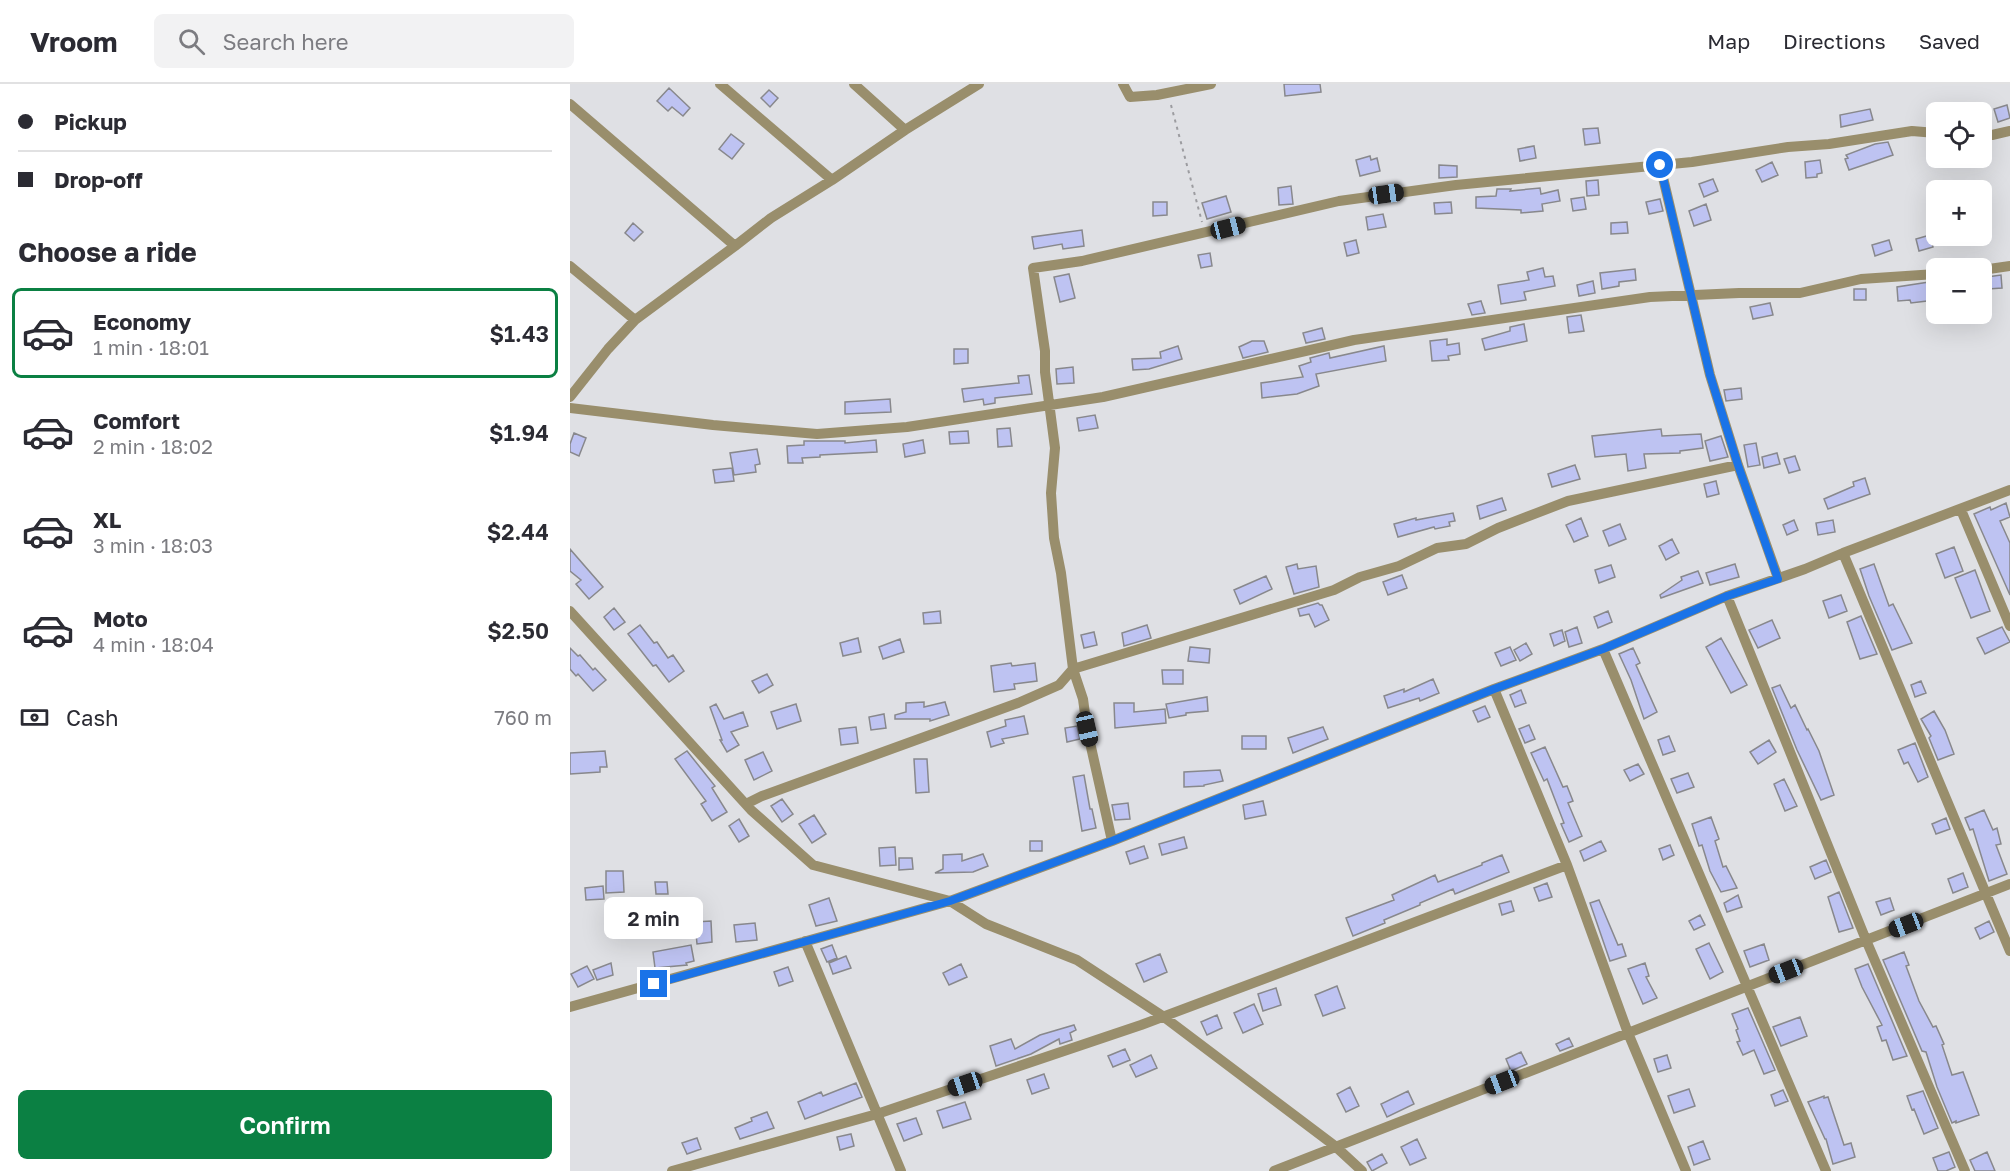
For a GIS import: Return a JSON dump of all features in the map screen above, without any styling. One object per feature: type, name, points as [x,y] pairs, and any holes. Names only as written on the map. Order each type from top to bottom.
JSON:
[{"type":"street","points":[[720,84],[832,180]]},
{"type":"street","points":[[854,84],[905,130]]},
{"type":"street","points":[[570,397],[608,349],[635,320],[771,218],[979,84]]},
{"type":"street","points":[[1123,84],[1130,96],[1157,95],[1211,84]]},
{"type":"street","points":[[570,104],[735,246]]},
{"type":"street","points":[[1112,841],[1087,729],[1083,699],[1073,669],[1054,538],[1051,493],[1055,448],[1045,351],[1033,268],[1082,261],[1339,201],[1456,184],[1660,165],[1912,131],[1926,132]]},
{"type":"street","points":[[1992,135],[2010,131]]},
{"type":"street","points":[[1660,165],[1689,296],[1710,375],[1738,465],[1778,579]]},
{"type":"street","points":[[570,266],[635,320]]},
{"type":"street","points":[[1992,269],[2010,266]]},
{"type":"street","points":[[570,408],[713,425],[818,434],[907,427],[1102,397],[1354,340],[1650,297],[1800,293],[1861,279],[1926,275]]},
{"type":"street","points":[[747,804],[762,796],[1018,704],[1059,684],[1073,669],[1334,590],[1360,577],[1399,566],[1437,548],[1466,544],[1498,528],[1568,501],[1738,465]]},
{"type":"street","points":[[570,1007],[950,901],[1112,841],[1494,689],[1603,649],[1727,596],[1778,579],[2010,490]]},
{"type":"street","points":[[1960,510],[2010,626]]},
{"type":"street","points":[[1843,553],[2010,951]]},
{"type":"street","points":[[1727,596],[1866,940],[1965,1171]]},
{"type":"street","points":[[570,611],[747,804],[813,866],[950,901],[986,924],[1077,960],[1164,1017],[1335,1146],[1362,1171]]},
{"type":"street","points":[[1603,649],[1826,1171]]},
{"type":"street","points":[[1494,689],[1566,865],[1628,1033],[1686,1171]]},
{"type":"street","points":[[672,1171],[877,1114],[1164,1017],[1566,865]]},
{"type":"street","points":[[1274,1171],[2010,884]]},
{"type":"street","points":[[805,941],[901,1171]]},
{"type":"path","points":[[1168,93],[1205,233]]},
{"type":"building","points":[[1284,84],[1320,84],[1321,92],[1285,96]]},
{"type":"building","points":[[669,88],[690,108],[683,116],[672,107],[668,111],[657,101]]},
{"type":"building","points":[[769,90],[778,98],[770,107],[761,98]]},
{"type":"building","points":[[2007,105],[2010,118],[1998,122],[1994,109]]},
{"type":"building","points":[[1870,109],[1873,120],[1841,127],[1840,115]]},
{"type":"building","points":[[1598,128],[1600,143],[1585,145],[1583,129]]},
{"type":"building","points":[[731,134],[744,144],[732,159],[719,149]]},
{"type":"building","points":[[1888,142],[1893,155],[1849,170],[1846,155],[1875,144]]},
{"type":"building","points":[[1534,146],[1536,158],[1520,161],[1518,149]]},
{"type":"building","points":[[1370,156],[1371,160],[1377,158],[1380,171],[1360,176],[1356,160]]},
{"type":"building","points":[[1820,160],[1822,173],[1817,174],[1817,177],[1806,178],[1805,162]]},
{"type":"building","points":[[1772,162],[1778,175],[1762,182],[1756,170]]},
{"type":"building","points":[[1439,165],[1457,166],[1457,177],[1439,178]]},
{"type":"building","points":[[1713,179],[1718,191],[1704,197],[1699,184]]},
{"type":"building","points":[[1598,180],[1599,195],[1587,196],[1586,181]]},
{"type":"building","points":[[1291,186],[1293,204],[1279,205],[1278,188]]},
{"type":"building","points":[[1540,188],[1541,194],[1558,190],[1560,201],[1542,204],[1543,211],[1521,213],[1521,210],[1476,208],[1476,197],[1496,196],[1497,189],[1511,189],[1510,191]]},
{"type":"building","points":[[1226,196],[1231,212],[1207,219],[1202,203]]},
{"type":"building","points":[[1584,197],[1586,209],[1573,211],[1571,199]]},
{"type":"building","points":[[1660,199],[1663,211],[1649,214],[1646,202]]},
{"type":"building","points":[[1153,202],[1167,202],[1167,215],[1153,216]]},
{"type":"building","points":[[1451,202],[1452,213],[1435,214],[1434,203]]},
{"type":"building","points":[[1706,204],[1711,220],[1694,226],[1689,211]]},
{"type":"building","points":[[1383,214],[1386,227],[1368,230],[1366,217]]},
{"type":"building","points":[[1627,222],[1628,233],[1611,234],[1611,223]]},
{"type":"building","points":[[633,223],[643,232],[634,241],[625,233]]},
{"type":"building","points":[[1082,230],[1084,246],[1063,249],[1062,244],[1034,249],[1032,237]]},
{"type":"building","points":[[1926,236],[1926,246],[1933,247],[1919,251],[1916,239]]},
{"type":"building","points":[[1356,240],[1359,253],[1347,256],[1344,243]]},
{"type":"building","points":[[1889,240],[1892,250],[1875,256],[1872,245]]},
{"type":"building","points":[[1210,253],[1212,266],[1201,268],[1198,255]]},
{"type":"building","points":[[1543,268],[1545,277],[1553,276],[1555,286],[1524,292],[1526,300],[1501,304],[1498,285],[1529,280],[1527,272]]},
{"type":"building","points":[[1635,269],[1636,280],[1619,282],[1619,286],[1602,289],[1600,273]]},
{"type":"building","points":[[1069,274],[1075,298],[1060,302],[1054,277]]},
{"type":"building","points":[[2001,275],[2002,288],[1992,289],[1992,276]]},
{"type":"building","points":[[1593,281],[1595,293],[1579,296],[1577,285]]},
{"type":"building","points":[[1926,282],[1926,301],[1911,303],[1910,300],[1898,301],[1897,287]]},
{"type":"building","points":[[1854,289],[1866,289],[1866,300],[1854,300]]},
{"type":"building","points":[[1481,301],[1485,313],[1472,315],[1468,304]]},
{"type":"building","points":[[1770,303],[1773,315],[1753,319],[1750,307]]},
{"type":"building","points":[[1581,315],[1584,331],[1569,333],[1567,317]]},
{"type":"building","points":[[1524,324],[1527,341],[1485,350],[1482,339],[1510,331],[1510,327]]},
{"type":"building","points":[[1322,328],[1325,339],[1306,343],[1303,333]]},
{"type":"building","points":[[1447,339],[1447,345],[1459,343],[1460,354],[1448,356],[1449,360],[1432,361],[1430,341]]},
{"type":"building","points":[[1252,341],[1264,341],[1268,352],[1243,358],[1239,347]]},
{"type":"building","points":[[1178,346],[1182,359],[1149,369],[1133,370],[1132,359],[1161,358],[1160,352]]},
{"type":"building","points":[[1384,346],[1386,361],[1316,374],[1319,386],[1297,394],[1262,398],[1261,383],[1303,377],[1299,366],[1311,362],[1310,358],[1329,353],[1330,358]]},
{"type":"building","points":[[954,349],[968,349],[968,363],[954,364]]},
{"type":"building","points":[[1073,367],[1074,383],[1057,384],[1056,369]]},
{"type":"building","points":[[1029,375],[1032,394],[995,398],[995,403],[984,405],[983,399],[964,402],[962,389],[1019,383],[1018,376]]},
{"type":"building","points":[[1741,388],[1742,399],[1726,401],[1724,390]]},
{"type":"building","points":[[890,399],[891,412],[845,414],[845,402]]},
{"type":"building","points":[[1095,415],[1098,428],[1079,431],[1077,418]]},
{"type":"building","points":[[1010,428],[1012,446],[998,447],[997,429]]},
{"type":"building","points":[[1661,429],[1662,436],[1701,434],[1703,448],[1680,451],[1680,453],[1644,454],[1646,468],[1628,471],[1626,454],[1595,457],[1592,436]]},
{"type":"building","points":[[968,431],[969,443],[950,444],[949,432]]},
{"type":"building","points":[[574,433],[586,438],[579,456],[570,452]]},
{"type":"building","points":[[1721,436],[1728,457],[1710,461],[1705,441]]},
{"type":"building","points":[[876,440],[877,452],[820,455],[820,457],[802,458],[803,463],[788,463],[787,446],[804,445],[804,441],[845,441],[845,443]]},
{"type":"building","points":[[923,440],[925,453],[905,457],[903,444]]},
{"type":"building","points":[[1756,443],[1760,465],[1748,467],[1744,445]]},
{"type":"building","points":[[757,449],[760,464],[755,465],[756,472],[734,475],[730,453]]},
{"type":"building","points":[[1777,453],[1780,464],[1764,468],[1762,457]]},
{"type":"building","points":[[1795,456],[1800,470],[1789,473],[1784,459]]},
{"type":"building","points":[[1575,465],[1580,479],[1552,487],[1548,474]]},
{"type":"building","points":[[732,468],[734,481],[715,483],[713,470]]},
{"type":"building","points":[[1865,478],[1870,494],[1828,509],[1824,499],[1854,486],[1853,482]]},
{"type":"building","points":[[1716,481],[1719,494],[1707,497],[1704,484]]},
{"type":"building","points":[[1502,498],[1506,510],[1480,519],[1477,506]]},
{"type":"building","points":[[2006,503],[2010,517],[2000,521],[2010,543],[2010,595],[1974,514]]},
{"type":"building","points":[[1453,513],[1455,521],[1449,522],[1450,526],[1435,529],[1434,527],[1398,537],[1394,524],[1416,518],[1416,520]]},
{"type":"building","points":[[1581,518],[1588,536],[1574,542],[1566,525]]},
{"type":"building","points":[[1794,520],[1798,530],[1787,535],[1783,525]]},
{"type":"building","points":[[1833,520],[1835,532],[1818,535],[1816,523]]},
{"type":"building","points":[[1620,524],[1626,539],[1609,546],[1603,531]]},
{"type":"building","points":[[1672,539],[1679,553],[1666,560],[1659,546]]},
{"type":"building","points":[[1954,547],[1963,571],[1945,578],[1936,554]]},
{"type":"building","points":[[570,549],[603,587],[589,599],[576,584],[581,580],[570,571]]},
{"type":"building","points":[[1297,564],[1298,569],[1316,566],[1319,587],[1294,594],[1286,567]]},
{"type":"building","points":[[1735,564],[1739,577],[1710,585],[1706,573]]},
{"type":"building","points":[[1874,564],[1889,606],[1893,604],[1912,643],[1892,650],[1860,569]]},
{"type":"building","points":[[1611,565],[1615,577],[1599,583],[1595,570]]},
{"type":"building","points":[[1975,570],[1990,611],[1971,618],[1955,578]]},
{"type":"building","points":[[1698,571],[1703,583],[1661,598],[1660,595],[1682,580],[1681,577]]},
{"type":"building","points":[[1402,575],[1407,588],[1388,595],[1383,582]]},
{"type":"building","points":[[1266,576],[1272,589],[1240,604],[1234,590]]},
{"type":"building","points":[[1841,595],[1847,611],[1829,618],[1823,601]]},
{"type":"building","points":[[1318,603],[1322,605],[1329,620],[1315,627],[1309,614],[1300,616],[1298,609]]},
{"type":"building","points":[[614,608],[625,622],[614,630],[604,617]]},
{"type":"building","points":[[940,611],[941,623],[924,624],[923,613]]},
{"type":"building","points":[[1608,611],[1612,622],[1598,628],[1594,617]]},
{"type":"building","points":[[1861,616],[1877,654],[1860,659],[1847,622]]},
{"type":"building","points":[[1772,620],[1780,638],[1758,648],[1749,630]]},
{"type":"building","points":[[640,625],[654,643],[657,642],[668,658],[673,655],[684,671],[669,682],[628,634]]},
{"type":"building","points":[[1147,625],[1151,638],[1124,646],[1122,633]]},
{"type":"building","points":[[1577,627],[1582,643],[1569,647],[1565,632]]},
{"type":"building","points":[[2002,627],[2010,642],[1985,654],[1977,638]]},
{"type":"building","points":[[1562,630],[1565,641],[1554,646],[1550,634]]},
{"type":"building","points":[[1094,632],[1097,645],[1084,648],[1081,635]]},
{"type":"building","points":[[858,638],[861,652],[843,656],[840,643]]},
{"type":"building","points":[[1721,638],[1747,685],[1731,693],[1706,647]]},
{"type":"building","points":[[900,639],[904,652],[883,659],[879,647]]},
{"type":"building","points":[[1526,643],[1532,654],[1520,661],[1514,650]]},
{"type":"building","points":[[1190,647],[1210,649],[1209,663],[1188,661]]},
{"type":"building","points":[[1510,647],[1516,660],[1501,666],[1495,653]]},
{"type":"building","points":[[570,648],[606,680],[593,691],[578,674],[576,676],[570,669]]},
{"type":"building","points":[[1633,648],[1640,663],[1636,665],[1657,712],[1644,719],[1631,680],[1619,654]]},
{"type":"building","points":[[1011,663],[1012,666],[1035,663],[1037,681],[1014,684],[1015,689],[994,692],[991,666]]},
{"type":"building","points":[[1162,670],[1183,670],[1183,684],[1163,684]]},
{"type":"building","points":[[767,674],[773,685],[759,693],[752,681]]},
{"type":"building","points":[[1433,679],[1439,693],[1420,701],[1419,698],[1388,708],[1384,696],[1404,689],[1404,692]]},
{"type":"building","points":[[1921,681],[1926,693],[1915,697],[1911,685]]},
{"type":"building","points":[[1780,685],[1791,708],[1795,705],[1819,751],[1834,795],[1821,800],[1797,750],[1772,688]]},
{"type":"building","points":[[1521,690],[1526,703],[1515,707],[1510,695]]},
{"type":"building","points":[[1207,697],[1208,711],[1186,713],[1186,715],[1169,718],[1166,704]]},
{"type":"building","points":[[924,702],[924,707],[945,702],[949,715],[930,721],[930,719],[895,719],[895,715],[906,712],[906,703]]},
{"type":"building","points":[[1114,703],[1134,703],[1134,712],[1165,709],[1166,723],[1115,728]]},
{"type":"building","points":[[716,704],[724,719],[743,712],[748,726],[731,732],[739,745],[727,752],[720,740],[722,740],[710,707]]},
{"type":"building","points":[[796,704],[801,721],[777,729],[771,712]]},
{"type":"building","points":[[1485,706],[1490,717],[1478,722],[1473,711]]},
{"type":"building","points":[[1934,711],[1945,730],[1954,754],[1938,760],[1929,738],[1931,736],[1921,719]]},
{"type":"building","points":[[884,714],[886,728],[871,730],[869,717]]},
{"type":"building","points":[[1024,716],[1028,734],[1002,739],[1004,743],[991,747],[987,732],[1006,726],[1005,720]]},
{"type":"building","points":[[1529,725],[1535,739],[1525,743],[1519,729]]},
{"type":"building","points":[[1077,726],[1080,739],[1067,742],[1065,728]]},
{"type":"building","points":[[856,727],[858,743],[841,745],[839,729]]},
{"type":"building","points":[[1323,727],[1328,739],[1293,753],[1288,738]]},
{"type":"building","points":[[1242,736],[1266,736],[1266,749],[1242,749]]},
{"type":"building","points":[[1669,736],[1675,751],[1663,755],[1658,740]]},
{"type":"building","points":[[1769,740],[1776,752],[1758,764],[1750,752]]},
{"type":"building","points":[[1915,743],[1928,777],[1918,782],[1908,762],[1904,764],[1898,750]]},
{"type":"building","points":[[1545,747],[1563,787],[1567,786],[1573,801],[1568,803],[1582,836],[1569,842],[1547,779],[1544,781],[1531,753]]},
{"type":"building","points":[[605,751],[607,767],[600,767],[600,772],[570,774],[570,753]]},
{"type":"building","points":[[687,751],[715,786],[712,788],[727,812],[712,821],[701,804],[706,801],[675,759]]},
{"type":"building","points":[[763,752],[772,771],[754,780],[745,760]]},
{"type":"building","points":[[914,759],[927,759],[929,792],[916,793]]},
{"type":"building","points":[[1638,764],[1644,774],[1630,781],[1624,770]]},
{"type":"building","points":[[1220,770],[1223,781],[1204,786],[1184,787],[1184,772]]},
{"type":"building","points":[[1688,773],[1694,787],[1677,793],[1671,779]]},
{"type":"building","points":[[1084,775],[1096,828],[1082,831],[1073,777]]},
{"type":"building","points":[[1784,779],[1797,806],[1785,811],[1774,784]]},
{"type":"building","points":[[782,799],[793,814],[782,822],[771,806]]},
{"type":"building","points":[[1263,801],[1266,815],[1245,819],[1243,805]]},
{"type":"building","points":[[1128,803],[1130,819],[1115,820],[1112,805]]},
{"type":"building","points":[[1984,810],[1993,830],[1997,828],[2001,844],[1996,845],[2007,874],[1989,881],[1973,829],[1970,830],[1965,818]]},
{"type":"building","points":[[814,815],[826,834],[812,843],[799,824]]},
{"type":"building","points":[[1711,817],[1719,839],[1715,841],[1723,867],[1726,866],[1737,888],[1721,892],[1710,871],[1702,845],[1699,846],[1692,824]]},
{"type":"building","points":[[1946,818],[1950,829],[1936,834],[1932,824]]},
{"type":"building","points":[[739,819],[749,836],[739,842],[729,826]]},
{"type":"building","points":[[1184,837],[1187,848],[1162,855],[1159,844]]},
{"type":"building","points":[[1030,841],[1042,841],[1042,851],[1030,851]]},
{"type":"building","points":[[1601,841],[1606,851],[1584,861],[1580,851]]},
{"type":"building","points":[[1670,845],[1674,855],[1663,860],[1659,849]]},
{"type":"building","points":[[1144,846],[1148,858],[1130,864],[1126,852]]},
{"type":"building","points":[[895,847],[896,865],[880,866],[879,848]]},
{"type":"building","points":[[962,854],[962,861],[983,854],[988,866],[973,872],[935,873],[943,869],[943,855]]},
{"type":"building","points":[[1502,855],[1509,872],[1455,894],[1453,889],[1384,920],[1385,923],[1353,936],[1346,918],[1394,900],[1392,895],[1435,875],[1438,882]]},
{"type":"building","points":[[899,858],[912,858],[913,869],[899,870]]},
{"type":"building","points":[[1826,860],[1831,872],[1815,879],[1810,867]]},
{"type":"building","points":[[606,871],[623,871],[624,892],[606,893]]},
{"type":"building","points":[[1963,873],[1968,887],[1953,893],[1948,879]]},
{"type":"building","points":[[655,882],[667,882],[668,894],[656,894]]},
{"type":"building","points":[[1547,883],[1552,897],[1539,901],[1534,888]]},
{"type":"building","points":[[603,886],[604,899],[586,900],[585,888]]},
{"type":"building","points":[[1839,892],[1853,928],[1839,932],[1828,897]]},
{"type":"building","points":[[1738,895],[1742,907],[1727,912],[1724,903]]},
{"type":"building","points":[[829,898],[837,921],[816,926],[809,905]]},
{"type":"building","points":[[1890,898],[1894,910],[1881,915],[1876,902]]},
{"type":"building","points":[[1599,900],[1618,945],[1622,944],[1626,956],[1610,961],[1590,903]]},
{"type":"building","points":[[1511,901],[1514,911],[1502,915],[1499,904]]},
{"type":"building","points":[[1700,915],[1705,925],[1694,930],[1689,921]]},
{"type":"building","points":[[711,921],[712,942],[697,944],[695,922]]},
{"type":"building","points":[[1989,921],[1994,932],[1980,939],[1975,928]]},
{"type":"building","points":[[755,923],[757,940],[736,942],[734,925]]},
{"type":"building","points":[[1709,943],[1723,972],[1710,979],[1696,949]]},
{"type":"building","points":[[1764,944],[1769,960],[1750,967],[1744,951]]},
{"type":"building","points":[[691,945],[694,961],[686,963],[687,965],[655,968],[653,952]]},
{"type":"building","points":[[832,945],[837,958],[827,962],[821,949]]},
{"type":"building","points":[[1904,952],[1909,965],[1906,966],[1919,1001],[1933,1027],[1936,1026],[1944,1044],[1942,1045],[1952,1075],[1963,1072],[1979,1115],[1952,1123],[1926,1052],[1922,1051],[1883,960]]},
{"type":"building","points":[[1160,954],[1167,972],[1144,982],[1136,964]]},
{"type":"building","points":[[846,956],[851,968],[833,974],[829,963]]},
{"type":"building","points":[[611,963],[613,975],[597,980],[593,970]]},
{"type":"building","points":[[1645,963],[1649,976],[1646,977],[1657,998],[1643,1004],[1628,969]]},
{"type":"building","points":[[961,964],[967,977],[949,985],[943,973]]},
{"type":"building","points":[[1868,964],[1907,1056],[1893,1060],[1886,1040],[1882,1041],[1877,1027],[1882,1025],[1855,969]]},
{"type":"building","points":[[587,966],[594,979],[578,987],[571,974]]},
{"type":"building","points":[[788,967],[793,981],[779,986],[774,972]]},
{"type":"building","points":[[1337,986],[1345,1008],[1323,1016],[1315,995]]},
{"type":"building","points":[[1276,988],[1281,1005],[1263,1011],[1258,994]]},
{"type":"building","points":[[1254,1004],[1263,1024],[1243,1033],[1234,1013]]},
{"type":"building","points":[[1748,1008],[1775,1070],[1764,1074],[1754,1050],[1743,1055],[1737,1042],[1740,1041],[1736,1030],[1738,1029],[1732,1014]]},
{"type":"building","points":[[1217,1015],[1222,1028],[1207,1035],[1201,1022]]},
{"type":"building","points":[[1800,1017],[1807,1036],[1781,1046],[1773,1027]]},
{"type":"building","points":[[1074,1025],[1076,1030],[1070,1033],[1072,1040],[1060,1044],[1059,1039],[1031,1054],[996,1066],[990,1046],[1011,1039],[1015,1049],[1040,1035]]},
{"type":"building","points":[[1569,1038],[1573,1046],[1560,1051],[1556,1044]]},
{"type":"building","points":[[1125,1049],[1130,1060],[1113,1067],[1108,1056]]},
{"type":"building","points":[[1521,1052],[1527,1064],[1511,1071],[1506,1059]]},
{"type":"building","points":[[1151,1055],[1157,1068],[1136,1077],[1130,1065]]},
{"type":"building","points":[[1667,1055],[1671,1068],[1658,1072],[1654,1059]]},
{"type":"building","points":[[1044,1074],[1049,1088],[1032,1094],[1027,1080]]},
{"type":"building","points":[[856,1083],[862,1097],[805,1119],[798,1102],[821,1092],[823,1096]]},
{"type":"building","points":[[1350,1087],[1359,1106],[1346,1112],[1337,1094]]},
{"type":"building","points":[[1689,1089],[1695,1106],[1674,1113],[1668,1096]]},
{"type":"building","points":[[1783,1090],[1788,1101],[1775,1106],[1771,1095]]},
{"type":"building","points":[[1408,1091],[1414,1104],[1387,1117],[1381,1104]]},
{"type":"building","points":[[1923,1091],[1938,1128],[1924,1134],[1907,1096]]},
{"type":"building","points":[[1824,1096],[1824,1098],[1828,1097],[1844,1145],[1851,1143],[1855,1157],[1833,1164],[1826,1139],[1808,1102]]},
{"type":"building","points":[[965,1102],[971,1119],[943,1128],[937,1111]]},
{"type":"building","points":[[767,1112],[774,1128],[740,1139],[735,1128]]},
{"type":"building","points":[[916,1118],[922,1134],[904,1141],[897,1124]]},
{"type":"building","points":[[851,1134],[854,1146],[840,1150],[837,1137]]},
{"type":"building","points":[[697,1138],[701,1149],[687,1154],[682,1143]]},
{"type":"building","points":[[1417,1139],[1426,1158],[1410,1165],[1401,1147]]},
{"type":"building","points":[[1703,1141],[1710,1159],[1694,1165],[1688,1147]]},
{"type":"building","points":[[1949,1152],[1955,1167],[1946,1171],[1938,1171],[1933,1158]]},
{"type":"building","points":[[1987,1152],[1995,1171],[1975,1171],[1970,1160]]},
{"type":"building","points":[[1382,1154],[1387,1163],[1372,1171],[1367,1162]]},
{"type":"route","points":[[654,984],[950,901],[1112,841],[1494,689],[1603,649],[1727,596],[1778,579],[1738,465],[1710,375],[1689,296],[1660,165]]}]
